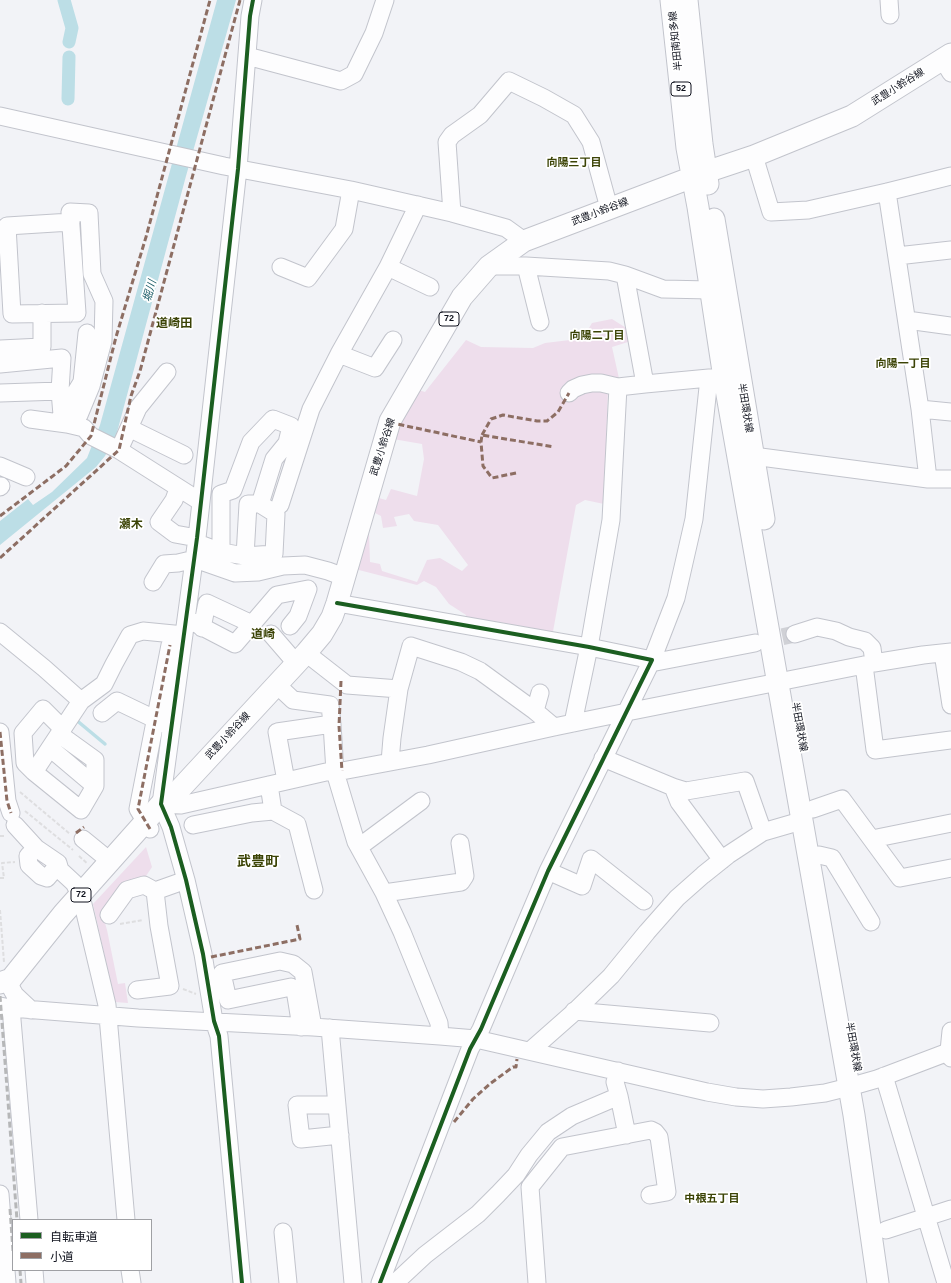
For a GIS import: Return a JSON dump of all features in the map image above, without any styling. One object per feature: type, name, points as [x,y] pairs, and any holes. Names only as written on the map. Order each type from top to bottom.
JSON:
[{"type":"main road","name":"半田南知多線","points":[[671,0],[687,148],[699,174]]},
{"type":"main road","name":"半田南知多線","points":[[687,0],[699,174]]},
{"type":"main road","name":"武豊小鈴谷線","points":[[5,981],[63,914],[81,896],[110,861],[148,825],[161,804],[180,788],[322,634],[332,617],[337,602],[390,421],[462,297],[489,266],[524,241],[699,174],[754,156],[852,116],[948,62]]},
{"type":"main road","name":"半田環状線","points":[[699,174],[698,207],[710,290],[717,378],[784,681]]},
{"type":"main road","name":"半田環状線","points":[[699,174],[753,456],[784,681],[854,1086],[886,1230],[892,1283]]},
{"type":"main road","name":"半田環状線","points":[[807,815],[820,855],[854,1086],[878,1283]]},
{"type":"street","points":[[148,825],[138,809],[154,719],[187,618],[238,169],[250,16],[253,0]]},
{"type":"street","points":[[247,56],[341,81],[354,74],[374,33],[385,0]]},
{"type":"street","points":[[452,213],[447,142],[452,135],[480,115],[509,81],[574,115],[591,142],[609,208]]},
{"type":"street","points":[[0,116],[168,154],[350,190],[452,213],[506,228],[524,241]]},
{"type":"street","points":[[754,156],[771,212],[808,210],[951,176]]},
{"type":"street","points":[[281,267],[308,278],[344,229],[350,190]]},
{"type":"street","points":[[887,192],[920,409],[928,479]]},
{"type":"street","points":[[280,505],[311,409],[339,354],[388,267],[418,205]]},
{"type":"street","points":[[65,420],[79,415],[91,386],[103,341],[104,301],[92,274],[89,213],[70,212],[71,222],[77,313],[12,314],[7,226],[71,222]]},
{"type":"street","points":[[897,256],[951,250]]},
{"type":"street","points":[[489,266],[526,266],[610,271],[663,289],[710,290]]},
{"type":"street","points":[[526,266],[540,322]]},
{"type":"street","points":[[388,267],[430,286]]},
{"type":"street","points":[[625,275],[645,384]]},
{"type":"street","points":[[0,349],[42,347],[42,313]]},
{"type":"street","points":[[906,320],[951,326]]},
{"type":"street","points":[[65,420],[82,382],[87,333]]},
{"type":"street","points":[[339,354],[375,368],[393,340]]},
{"type":"street","points":[[0,364],[62,358],[60,391],[65,420]]},
{"type":"street","points":[[119,450],[138,408],[168,372]]},
{"type":"street","points":[[380,1283],[467,1056],[476,1039],[548,872],[652,660],[676,598],[694,519],[717,378],[618,387],[601,383],[592,383],[582,385],[573,389],[569,393]]},
{"type":"street","points":[[572,723],[589,647],[611,520],[618,387]]},
{"type":"street","points":[[0,393],[60,391]]},
{"type":"street","points":[[920,409],[951,412]]},
{"type":"street","points":[[30,419],[65,420],[84,428],[90,436],[119,450],[178,489],[201,502]]},
{"type":"street","points":[[221,552],[221,494],[233,490],[251,442],[273,419],[291,426],[287,444],[274,459],[260,504]]},
{"type":"street","points":[[129,428],[184,455]]},
{"type":"street","points":[[753,456],[928,479],[951,479]]},
{"type":"street","points":[[0,466],[26,476]]},
{"type":"street","points":[[178,489],[174,500],[159,522],[235,573],[258,572],[282,566],[305,565],[344,577]]},
{"type":"street","points":[[196,547],[245,556],[274,554],[276,514],[260,504],[248,504],[245,556]]},
{"type":"street","points":[[153,582],[164,564],[182,562],[196,547]]},
{"type":"street","points":[[187,618],[202,628],[235,644],[277,595],[308,589],[298,616],[290,626]]},
{"type":"street","points":[[337,602],[589,647],[656,662],[755,643]]},
{"type":"street","points":[[202,628],[207,603],[252,624]]},
{"type":"street","points":[[795,634],[817,627],[836,631],[849,637],[865,641],[872,648],[869,664],[875,750],[951,740]]},
{"type":"street","points":[[34,772],[81,701],[104,684],[130,635],[143,631],[179,642]]},
{"type":"street","points":[[0,632],[81,701]]},
{"type":"street","points":[[271,634],[301,658],[347,685],[399,689]]},
{"type":"street","points":[[179,642],[172,727],[161,804],[171,827],[186,880],[203,954],[214,1021],[219,1036],[225,1157],[242,1283]]},
{"type":"street","points":[[390,762],[399,689],[411,646],[461,662],[480,672],[535,710],[554,727]]},
{"type":"street","points":[[161,804],[181,805],[278,783],[428,755],[627,712],[869,664],[947,652],[951,706]]},
{"type":"street","points":[[276,684],[293,700],[330,705],[335,772],[356,842],[384,893],[402,932],[439,1023],[440,1036]]},
{"type":"street","points":[[535,710],[540,693]]},
{"type":"street","points":[[102,713],[117,701],[172,727]]},
{"type":"street","points":[[43,709],[61,731],[95,760],[95,786],[82,810],[34,772],[25,763],[23,733],[43,709]]},
{"type":"street","points":[[273,811],[278,783],[277,732],[332,724]]},
{"type":"street","points":[[0,732],[7,801],[36,848],[28,856],[29,865],[41,876],[47,878],[53,871],[60,870],[74,883],[81,896],[107,1005],[126,1219]]},
{"type":"street","points":[[50,748],[95,786]]},
{"type":"street","points":[[603,758],[686,791],[745,781],[763,832]]},
{"type":"street","points":[[673,787],[679,802],[722,860]]},
{"type":"street","points":[[530,1051],[611,976],[646,932],[676,898],[728,854],[763,832],[807,815],[842,799],[900,878],[951,868]]},
{"type":"street","points":[[359,847],[421,801]]},
{"type":"street","points":[[193,825],[252,813],[273,811],[298,824],[314,890]]},
{"type":"street","points":[[872,839],[951,822]]},
{"type":"street","points":[[75,838],[110,861]]},
{"type":"street","points":[[384,893],[461,882],[465,876],[460,843]]},
{"type":"street","points":[[820,855],[832,858],[871,922]]},
{"type":"street","points":[[548,872],[582,886],[591,859],[644,901]]},
{"type":"street","points":[[109,915],[127,890],[144,885],[155,891],[186,880]]},
{"type":"street","points":[[138,1018],[136,985],[173,983],[158,917],[155,891]]},
{"type":"street","points":[[315,1027],[295,990],[291,987],[228,1000],[222,973],[280,961],[293,964],[303,972],[315,1027],[337,1105],[353,1283]]},
{"type":"street","points":[[5,981],[12,988],[15,995],[31,1010]]},
{"type":"street","points":[[30,1219],[6,1007],[138,1018],[315,1027],[476,1039],[736,1097],[763,1099],[825,1093],[854,1086],[950,1053],[951,1031]]},
{"type":"street","points":[[574,1011],[710,1023]]},
{"type":"street","points":[[618,1070],[615,1082],[628,1135]]},
{"type":"street","points":[[884,1076],[946,1283]]},
{"type":"street","points":[[395,1283],[425,1255],[478,1214],[516,1175],[529,1155],[548,1132],[572,1116],[619,1096]]},
{"type":"street","points":[[337,1105],[297,1105],[301,1138],[340,1135]]},
{"type":"street","points":[[537,1283],[530,1187],[562,1147],[651,1130],[656,1132],[659,1137],[667,1192],[650,1195]]},
{"type":"street","points":[[0,1194],[7,1283]]},
{"type":"street","points":[[886,1230],[951,1209]]},
{"type":"street","points":[[283,1232],[288,1283]]},
{"type":"street","points":[[34,1271],[35,1283]]},
{"type":"street","points":[[130,1271],[132,1283]]},
{"type":"path","points":[[66,844],[75,838],[20,792],[14,814],[66,844],[91,866],[94,880]]},
{"type":"path","points":[[0,878],[4,878],[2,863],[18,862]]},
{"type":"path","points":[[0,910],[5,981]]},
{"type":"path","points":[[109,915],[107,919],[109,926],[158,917]]},
{"type":"path","points":[[173,983],[202,997]]},
{"type":"shaded area","points":[[612,319],[631,331],[628,342],[612,347],[620,383],[608,388],[604,504],[585,500],[576,505],[552,637],[466,622],[466,615],[449,604],[436,587],[424,581],[417,585],[355,569],[364,533],[369,533],[370,562],[380,564],[382,571],[417,582],[427,560],[440,558],[462,571],[468,565],[438,525],[414,521],[409,514],[394,517],[397,526],[383,528],[381,516],[371,511],[375,497],[386,500],[391,489],[417,496],[424,459],[422,444],[393,439],[415,389],[425,392],[466,340],[481,347],[533,348],[545,343],[570,340],[586,333],[592,323]]},
{"type":"shaded area","points":[[146,847],[152,867],[144,879],[103,916],[118,984],[125,983],[128,1003],[115,1002],[93,904]]},
{"type":"water","name":"堀川","points":[[217,0],[236,0],[186,176],[116,436],[105,456],[96,467],[0,545],[0,521],[28,499],[33,505],[52,492],[87,458],[100,425]]},
{"type":"waterway","points":[[64,0],[72,28],[69,42]]},
{"type":"waterway","points":[[68,99],[69,57]]},
{"type":"waterway","points":[[75,719],[105,744]]},
{"type":"tunnel","points":[[758,642],[795,634]]},
{"type":"railway","points":[[0,996],[17,1219]]},
{"type":"railway","points":[[10,1209],[12,1237]]},
{"type":"railway","points":[[20,1271],[21,1283]]},
{"type":"marked path","points":[[0,516],[66,466],[91,436],[116,337],[146,237],[210,0]]},
{"type":"marked path","points":[[0,558],[119,450],[131,396],[140,371],[240,0]]},
{"type":"marked path","points":[[482,435],[491,419],[503,415],[537,421],[547,421],[558,412],[569,393]]},
{"type":"marked path","points":[[390,421],[397,424],[481,442]]},
{"type":"marked path","points":[[516,473],[492,478],[483,466],[481,442],[482,435],[554,447]]},
{"type":"marked path","points":[[150,829],[138,809],[170,645]]},
{"type":"marked path","points":[[341,681],[339,726],[342,771]]},
{"type":"marked path","points":[[0,732],[7,801],[11,813]]},
{"type":"marked path","points":[[76,833],[84,827]]},
{"type":"marked path","points":[[211,957],[300,939],[297,925]]},
{"type":"marked path","points":[[454,1122],[473,1099],[491,1083],[513,1067],[516,1067],[517,1059]]},
{"type":"cycle path","points":[[242,1283],[219,1036],[214,1021],[203,954],[186,880],[171,827],[161,804],[197,538],[238,169],[250,16],[253,0]]},
{"type":"cycle path","points":[[337,603],[589,647],[652,660],[548,871],[481,1029],[470,1049],[380,1283]]},
{"type":"district","name":"向陽三丁目","points":[[574,163]]},
{"type":"district","name":"道崎田","points":[[174,324]]},
{"type":"district","name":"向陽二丁目","points":[[597,336]]},
{"type":"district","name":"向陽一丁目","points":[[903,364]]},
{"type":"district","name":"瀬木","points":[[131,525]]},
{"type":"district","name":"道崎","points":[[263,635]]},
{"type":"district","name":"武豊町","points":[[258,862]]},
{"type":"district","name":"中根五丁目","points":[[712,1199]]}]
